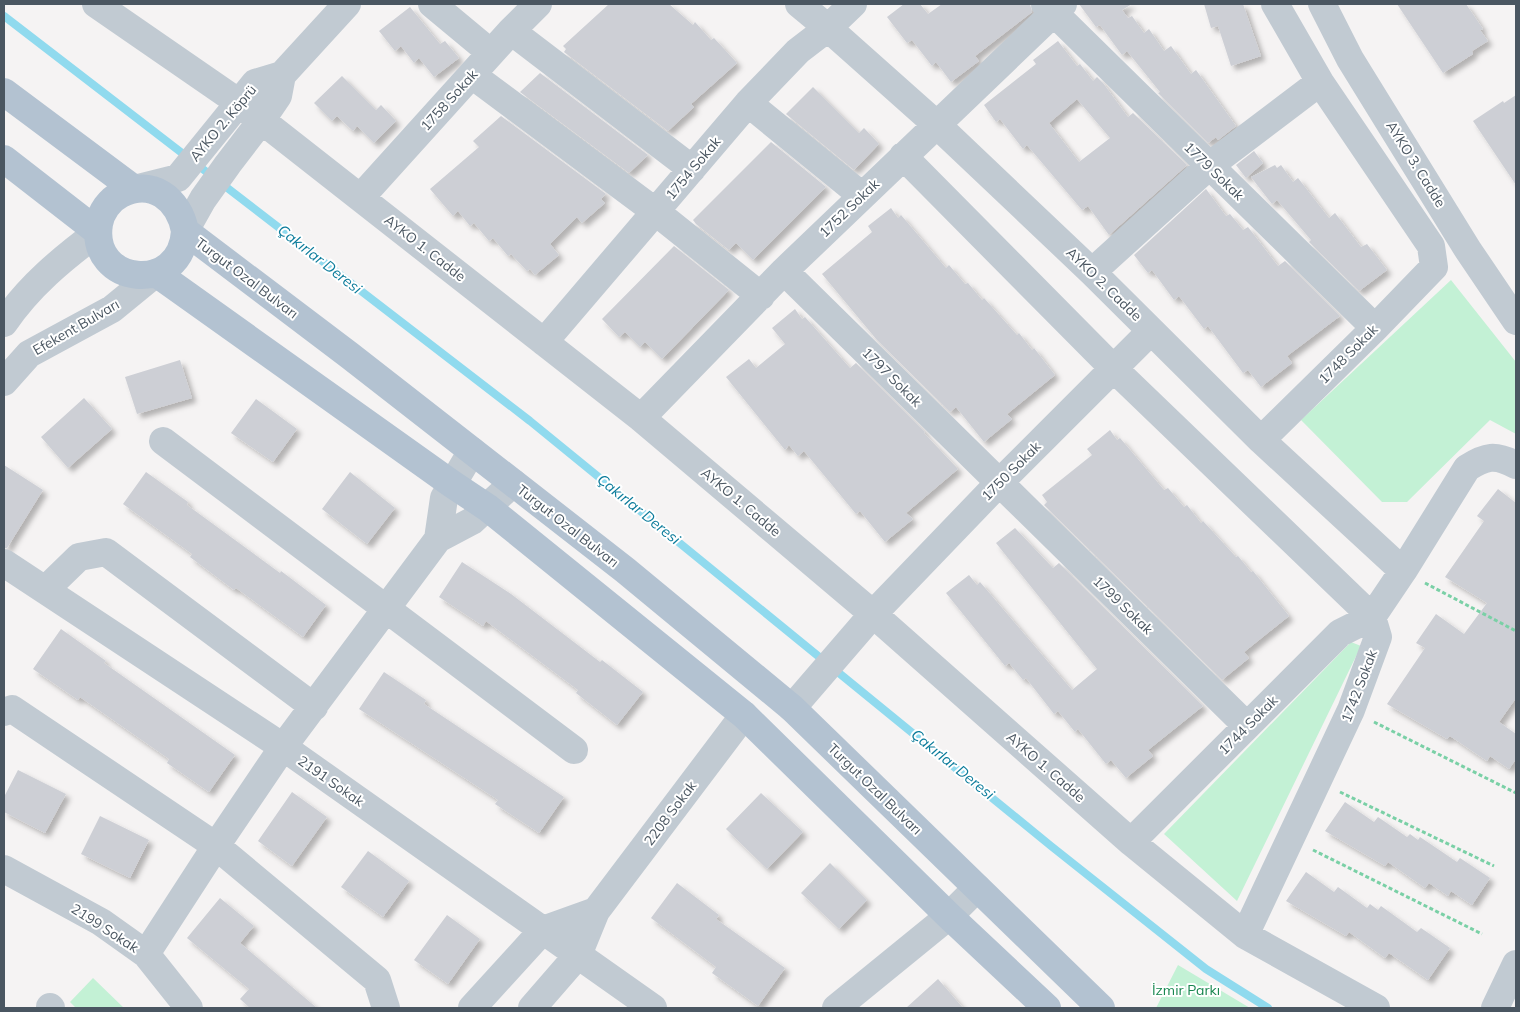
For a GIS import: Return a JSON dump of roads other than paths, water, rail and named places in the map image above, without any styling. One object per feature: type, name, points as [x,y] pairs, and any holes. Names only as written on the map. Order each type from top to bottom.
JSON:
[{"type":"main road","name":"Turgut Ozal Bulvarı","points":[[4,92],[134,189],[156,191],[167,197],[176,207],[185,231],[625,570],[792,708],[1101,1008]]},
{"type":"main road","points":[[4,158],[98,232]]},
{"type":"main road","points":[[134,189],[116,196],[106,206],[100,219],[98,232],[102,251],[114,266],[126,273],[138,276],[156,273],[488,508],[744,715],[949,916],[1047,1008]]},
{"type":"main road","name":"Efekent Bulvarı","points":[[156,273],[165,269],[176,259],[182,246],[185,231]]},
{"type":"street","name":"AYKO 1. Cadde","points":[[96,4],[238,102],[641,418],[873,614],[1131,842],[1245,935],[1376,1008]]},
{"type":"street","points":[[282,75],[347,4]]},
{"type":"street","points":[[432,4],[491,54]]},
{"type":"street","name":"1758 Sokak","points":[[360,197],[511,31],[538,4]]},
{"type":"street","name":"AYKO 2. Cadde","points":[[799,4],[937,125],[1092,272],[1261,440],[1403,571]]},
{"type":"street","name":"1754 Sokak","points":[[544,342],[748,103],[798,51],[828,28],[853,4]]},
{"type":"street","points":[[1092,272],[1209,166],[1320,82],[1275,4]]},
{"type":"street","name":"AYKO 3. Cadde","points":[[1322,4],[1350,59],[1468,250],[1514,311]]},
{"type":"street","name":"1752 Sokak","points":[[641,418],[784,271],[861,195],[937,125],[1054,7]]},
{"type":"street","name":"1779 Sokak","points":[[1054,7],[1209,166],[1375,328]]},
{"type":"street","points":[[511,31],[692,169]]},
{"type":"street","name":"AYKO 2. Köprü","points":[[134,189],[178,178],[254,83],[282,75],[278,96],[262,121],[228,164],[185,231]]},
{"type":"street","points":[[472,75],[656,212],[761,296]]},
{"type":"street","name":"1748 Sokak","points":[[1261,440],[1434,267],[1431,246],[1320,82]]},
{"type":"street","points":[[748,103],[861,195]]},
{"type":"street","points":[[903,156],[1113,368],[1372,617],[1467,468],[1482,458],[1503,458],[1516,465]]},
{"type":"street","points":[[4,323],[14,308],[42,278],[66,256],[98,232]]},
{"type":"street","name":"1797 Sokak","points":[[784,271],[999,483]]},
{"type":"street","name":"Efekent Bulvarı","points":[[4,382],[29,354],[112,309],[156,273]]},
{"type":"street","name":"1750 Sokak","points":[[792,708],[873,614],[999,483],[1151,330]]},
{"type":"street","points":[[163,442],[574,750]]},
{"type":"street","points":[[438,539],[444,498],[472,451]]},
{"type":"street","points":[[146,954],[283,747],[438,539],[472,521],[513,483]]},
{"type":"street","name":"1799 Sokak","points":[[999,483],[1246,726]]},
{"type":"street","points":[[45,590],[79,557],[106,552],[314,706]]},
{"type":"street","name":"2191 Sokak","points":[[4,563],[283,747],[653,1008]]},
{"type":"street","name":"1742 Sokak","points":[[1245,935],[1351,710],[1378,637],[1372,617]]},
{"type":"street","name":"1744 Sokak","points":[[1131,842],[1340,633],[1372,617]]},
{"type":"street","points":[[4,712],[12,709],[216,846],[377,980],[386,1008]]},
{"type":"street","name":"2208 Sokak","points":[[532,1008],[578,955],[596,911],[744,715]]},
{"type":"street","name":"2199 Sokak","points":[[4,869],[101,922],[146,954],[189,1008]]},
{"type":"street","points":[[836,1008],[949,916],[977,888]]},
{"type":"street","points":[[472,1008],[543,930],[596,911]]},
{"type":"street","points":[[1495,1008],[1516,964]]},
{"type":"waterway","name":"Çakırlar Deresi","points":[[4,16],[530,421],[1051,846],[1206,969],[1268,1008]]},
{"type":"park label","name":"İzmir Parkı","points":[[1186,990]]}]
